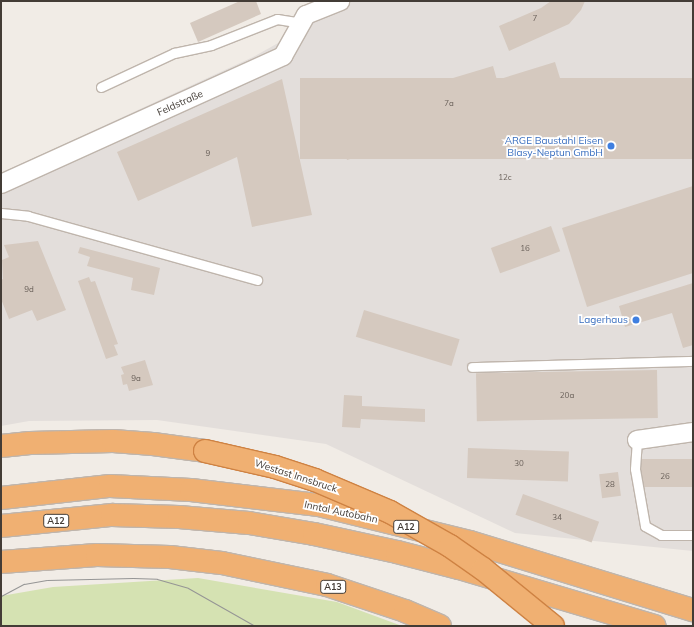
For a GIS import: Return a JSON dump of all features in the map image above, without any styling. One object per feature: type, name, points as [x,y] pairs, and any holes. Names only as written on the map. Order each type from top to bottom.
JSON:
[{"type":"highway","name":"Westast Innsbruck","points":[[1,446],[78,441],[153,444],[236,457],[308,478],[390,512],[450,546],[517,595],[553,626]]},
{"type":"highway","name":"Inntal Autobahn","points":[[1,498],[110,486],[191,490],[319,505],[470,542],[693,610]]},
{"type":"highway","name":"A12","points":[[1,526],[112,515],[179,517],[249,523],[314,534],[396,552],[459,568],[655,626]]},
{"type":"highway","name":"A13","points":[[1,562],[97,555],[170,557],[222,563],[327,585],[405,610],[440,626]]},
{"type":"street","name":"Feldstraße","points":[[1,184],[283,56],[306,15],[340,1]]},
{"type":"street","points":[[637,440],[693,432]]},
{"type":"lane","points":[[101,87],[174,53],[211,45],[277,19],[301,23]]},
{"type":"lane","points":[[1,213],[28,216],[257,280]]},
{"type":"lane","points":[[472,367],[693,361]]},
{"type":"lane","points":[[637,440],[635,469],[645,526],[661,535],[693,535]]},
{"type":"shaded area","points":[[340,1],[693,1],[693,551],[515,533],[326,444],[157,420],[29,421],[1,426],[1,173],[253,57],[296,33]]},
{"type":"green space","points":[[198,578],[337,602],[402,626],[1,626],[1,596],[53,587]]},
{"type":"building","points":[[240,1],[256,1],[261,14],[198,42],[190,23]]},
{"type":"building","points":[[551,1],[585,1],[581,10],[569,24],[509,51],[499,26],[541,8]]},
{"type":"building","points":[[555,62],[565,94],[347,160],[333,114],[493,66],[497,80]]},
{"type":"building","points":[[300,78],[693,78],[693,159],[300,159]]},
{"type":"building","points":[[282,79],[312,215],[252,227],[237,157],[138,201],[117,152]]},
{"type":"building","points":[[693,186],[693,273],[587,307],[562,228]]},
{"type":"building","points":[[551,226],[560,251],[500,273],[491,248]]},
{"type":"building","points":[[38,241],[66,310],[37,321],[32,310],[9,319],[1,299],[1,280],[3,279],[2,260],[9,257],[4,245]]},
{"type":"building","points":[[80,247],[160,268],[154,295],[131,290],[133,278],[87,266],[90,257],[78,253]]},
{"type":"building","points":[[89,277],[91,282],[95,281],[118,344],[114,345],[118,355],[106,359],[78,281]]},
{"type":"building","name":"Lagerhaus","points":[[693,283],[693,345],[683,348],[672,313],[625,327],[619,306]]},
{"type":"building","points":[[364,310],[460,339],[451,366],[356,337]]},
{"type":"building","points":[[145,360],[153,385],[129,391],[127,384],[123,385],[121,375],[124,374],[121,367]]},
{"type":"building","points":[[657,370],[658,418],[477,421],[476,373]]},
{"type":"building","points":[[344,395],[362,396],[362,406],[425,409],[425,422],[361,419],[360,428],[342,427]]},
{"type":"building","points":[[468,448],[569,452],[568,482],[467,478]]},
{"type":"building","points":[[638,459],[693,459],[693,487],[638,487]]},
{"type":"building","points":[[618,472],[621,496],[602,498],[599,474]]},
{"type":"building","points":[[523,494],[599,522],[592,542],[515,515]]},
{"type":"tram line","points":[[1,596],[24,584],[47,580],[133,578],[157,579],[188,588],[255,626]]},
{"type":"place","name":"ARGE Baustahl Eisen Blasy-Neptun GmbH","points":[[611,146]]},
{"type":"place","name":"Lagerhaus","points":[[636,320]]}]
